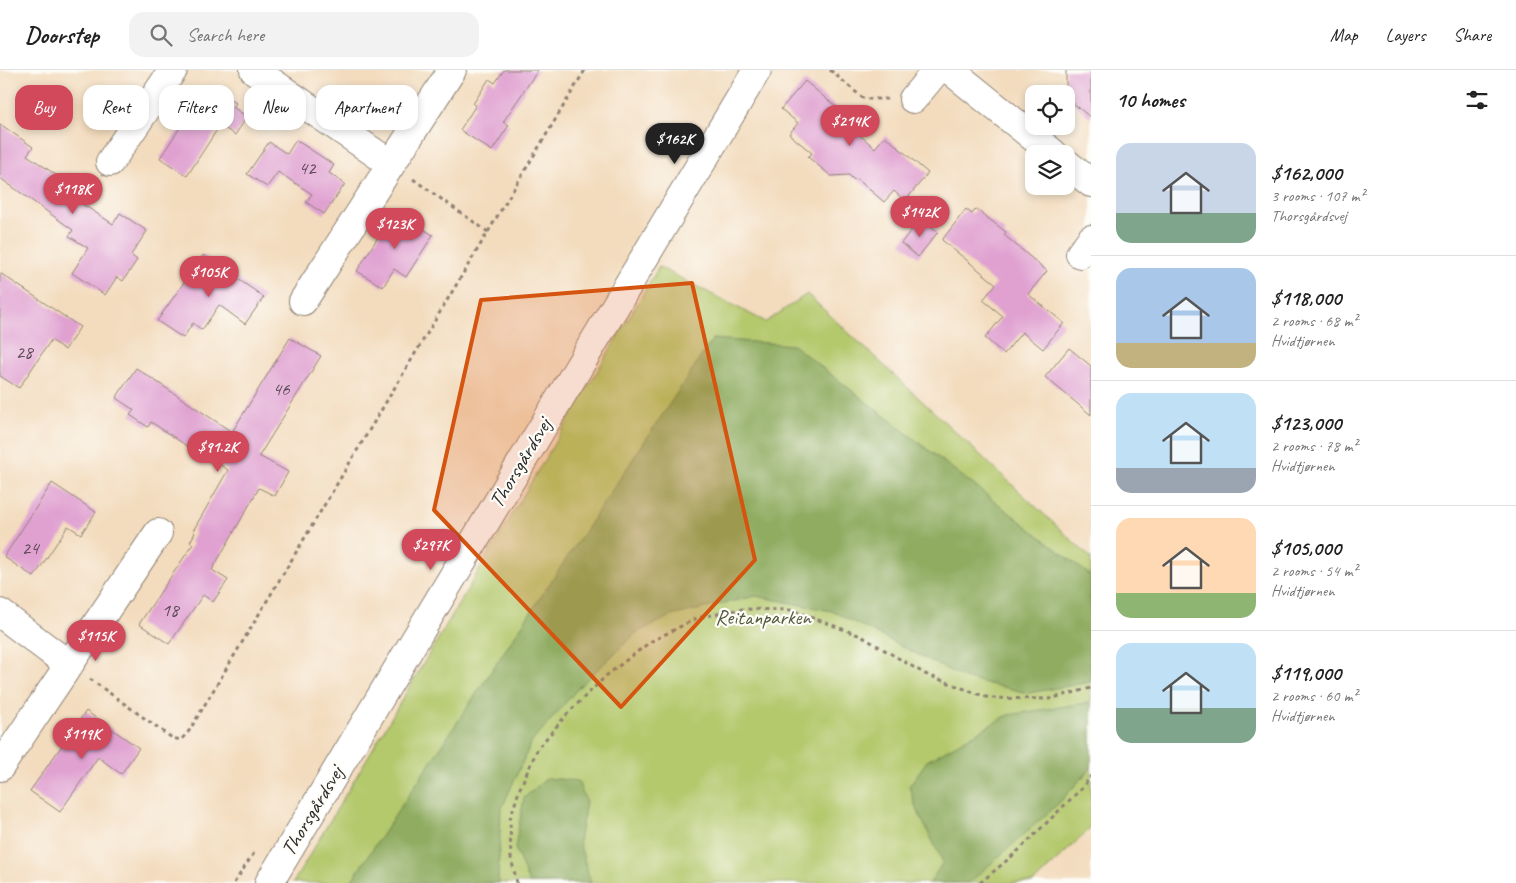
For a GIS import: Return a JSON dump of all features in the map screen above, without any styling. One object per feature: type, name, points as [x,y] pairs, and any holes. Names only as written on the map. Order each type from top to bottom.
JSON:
[{"type":"street","points":[[110,162],[172,70]]},
{"type":"street","points":[[254,70],[391,164]]},
{"type":"street","points":[[303,301],[452,70]]},
{"type":"street","name":"Thorsgårdsvej","points":[[269,883],[757,70]]},
{"type":"street","points":[[913,100],[937,70]]},
{"type":"street","points":[[950,70],[1043,145]]},
{"type":"street","points":[[1075,171],[1091,184]]},
{"type":"street","points":[[0,767],[158,533]]},
{"type":"street","points":[[0,613],[69,664]]},
{"type":"path","points":[[69,664],[172,738],[181,740],[189,731],[585,70]]},
{"type":"path","points":[[830,70],[864,99],[913,100]]},
{"type":"path","points":[[391,164],[488,232]]},
{"type":"path","points":[[517,883],[511,858],[510,819],[520,788],[538,748],[568,713],[607,675],[650,642],[697,618],[742,608],[792,610],[861,636],[925,674],[989,698],[1049,699],[1091,688]]},
{"type":"path","points":[[980,883],[1018,851],[1082,788],[1091,776]]},
{"type":"highlighted area","points":[[692,283],[755,560],[621,707],[434,510],[481,300]]},
{"type":"green space","name":"Reitanparken","points":[[659,267],[766,322],[807,294],[1091,558],[1091,828],[1033,883],[293,883]]},
{"type":"green space","points":[[713,339],[793,345],[1091,576],[1091,682],[1028,693],[964,678],[832,611],[756,596],[671,616],[636,633],[579,687],[531,743],[501,810],[498,879],[500,883],[350,883]]},
{"type":"green space","points":[[1091,702],[1091,768],[1059,803],[969,883],[930,883],[943,862],[916,808],[909,786],[927,761],[1008,715]]},
{"type":"green space","points":[[547,778],[578,781],[586,802],[579,842],[591,883],[529,883],[515,848],[524,798]]},
{"type":"building","points":[[504,70],[538,70],[503,122],[509,125],[492,151],[460,130],[476,105],[473,104],[489,79],[495,83]]},
{"type":"building","points":[[1066,70],[1091,70],[1091,118],[1075,105],[1075,85],[1066,85]]},
{"type":"building","points":[[805,81],[847,116],[843,121],[875,148],[885,136],[928,173],[905,201],[894,191],[884,202],[856,178],[854,180],[849,175],[831,176],[808,157],[812,153],[789,134],[798,123],[781,109]]},
{"type":"building","points":[[234,108],[244,115],[244,122],[235,135],[228,130],[234,130]]},
{"type":"building","points":[[0,124],[33,147],[27,155],[81,192],[76,200],[113,224],[120,213],[147,231],[131,255],[137,260],[123,281],[117,277],[105,295],[72,273],[88,248],[69,236],[73,230],[0,178]]},
{"type":"building","points":[[178,130],[217,130],[187,176],[160,158]]},
{"type":"building","points":[[296,140],[334,165],[329,173],[345,184],[324,214],[306,202],[312,194],[278,172],[267,187],[247,174],[269,142],[287,154]]},
{"type":"building","points":[[966,209],[972,214],[976,209],[1006,232],[1004,235],[1047,271],[1028,294],[1064,323],[1043,349],[1022,332],[1004,354],[985,338],[1003,316],[983,300],[996,284],[942,240]]},
{"type":"building","points":[[394,211],[433,235],[406,277],[394,269],[383,287],[357,271]]},
{"type":"building","points":[[921,218],[938,232],[918,257],[901,243]]},
{"type":"building","points":[[203,255],[264,297],[245,324],[219,305],[202,330],[193,323],[183,338],[157,321]]},
{"type":"building","points":[[0,273],[80,327],[65,350],[51,340],[19,388],[0,376]]},
{"type":"building","points":[[290,338],[321,356],[259,456],[288,472],[275,496],[259,488],[212,570],[228,580],[213,602],[203,595],[169,644],[139,624],[193,544],[190,542],[195,533],[193,531],[228,470],[198,450],[196,452],[151,422],[148,427],[130,415],[134,410],[116,398],[136,368],[232,432]]},
{"type":"building","points":[[1069,348],[1091,366],[1091,415],[1045,377]]},
{"type":"building","points":[[52,483],[96,512],[81,534],[68,526],[34,577],[4,557]]},
{"type":"building","points":[[86,711],[139,748],[121,774],[98,757],[60,812],[30,791]]}]
